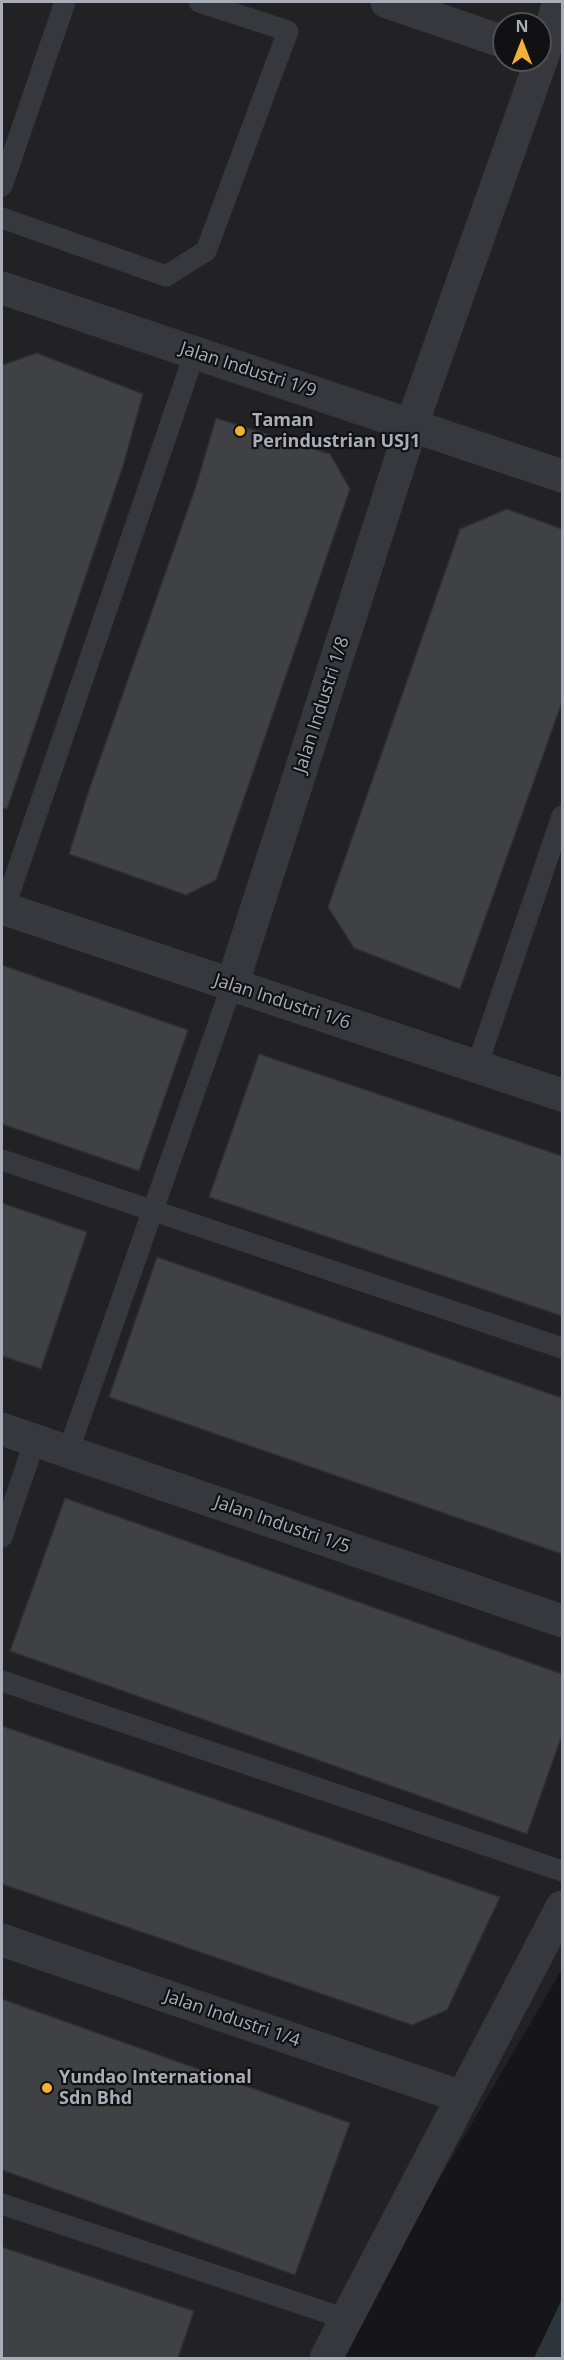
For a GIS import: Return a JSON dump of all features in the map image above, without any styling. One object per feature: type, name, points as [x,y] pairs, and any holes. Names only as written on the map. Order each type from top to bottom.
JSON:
[{"type":"street","points":[[387,2],[492,38]]},
{"type":"street","name":"Jalan Industri 1/8","points":[[552,37],[559,2]]},
{"type":"street","name":"Jalan Industri 1/8","points":[[232,986],[412,424],[542,72]]},
{"type":"street","name":"Jalan Industri 1/9","points":[[2,288],[562,476]]},
{"type":"street","name":"Jalan Industri 1/6","points":[[3,909],[562,1095]]},
{"type":"street","name":"Jalan Industri 1/5","points":[[2,1429],[562,1621]]},
{"type":"street","points":[[326,2358],[562,1907]]},
{"type":"street","name":"Jalan Industri 1/4","points":[[2,1940],[462,2097]]},
{"type":"lane","points":[[2,186],[65,2]]},
{"type":"lane","points":[[2,218],[166,276],[206,252],[288,31],[199,2]]},
{"type":"lane","points":[[3,909],[195,352]]},
{"type":"lane","points":[[477,1066],[562,816]]},
{"type":"lane","points":[[68,1452],[232,986]]},
{"type":"lane","points":[[2,1160],[562,1348]]},
{"type":"lane","points":[[2,1537],[35,1440]]},
{"type":"lane","points":[[2,1681],[562,1871]]},
{"type":"lane","points":[[2,2204],[346,2319]]},
{"type":"shaded area","points":[[2,2],[562,2],[562,1969],[335,2358],[2,2358]]},
{"type":"shaded area","points":[[562,2299],[562,2358],[534,2358]]},
{"type":"building","points":[[37,353],[143,394],[123,466],[7,809],[2,808],[2,365]]},
{"type":"building","points":[[216,418],[330,454],[350,489],[216,880],[186,895],[69,854],[89,790],[196,486]]},
{"type":"building","points":[[507,509],[562,529],[562,702],[460,989],[354,948],[328,907],[460,529]]},
{"type":"building","points":[[2,965],[188,1030],[139,1171],[2,1124]]},
{"type":"building","points":[[259,1054],[562,1156],[562,1316],[209,1197]]},
{"type":"building","points":[[2,1203],[87,1232],[41,1369],[2,1356]]},
{"type":"building","points":[[157,1257],[562,1398],[562,1554],[109,1397]]},
{"type":"building","points":[[65,1498],[562,1674],[562,1735],[527,1834],[10,1651]]},
{"type":"building","points":[[2,1726],[500,1897],[447,2010],[412,2025],[2,1884]]},
{"type":"building","points":[[2,1999],[350,2123],[295,2275],[2,2170]]},
{"type":"building","points":[[2,2247],[194,2311],[178,2358],[2,2358]]},
{"type":"place","name":"Taman Perindustrian USJ1","points":[[240,431]]},
{"type":"place","name":"Yundao International Sdn Bhd","points":[[47,2088]]}]
